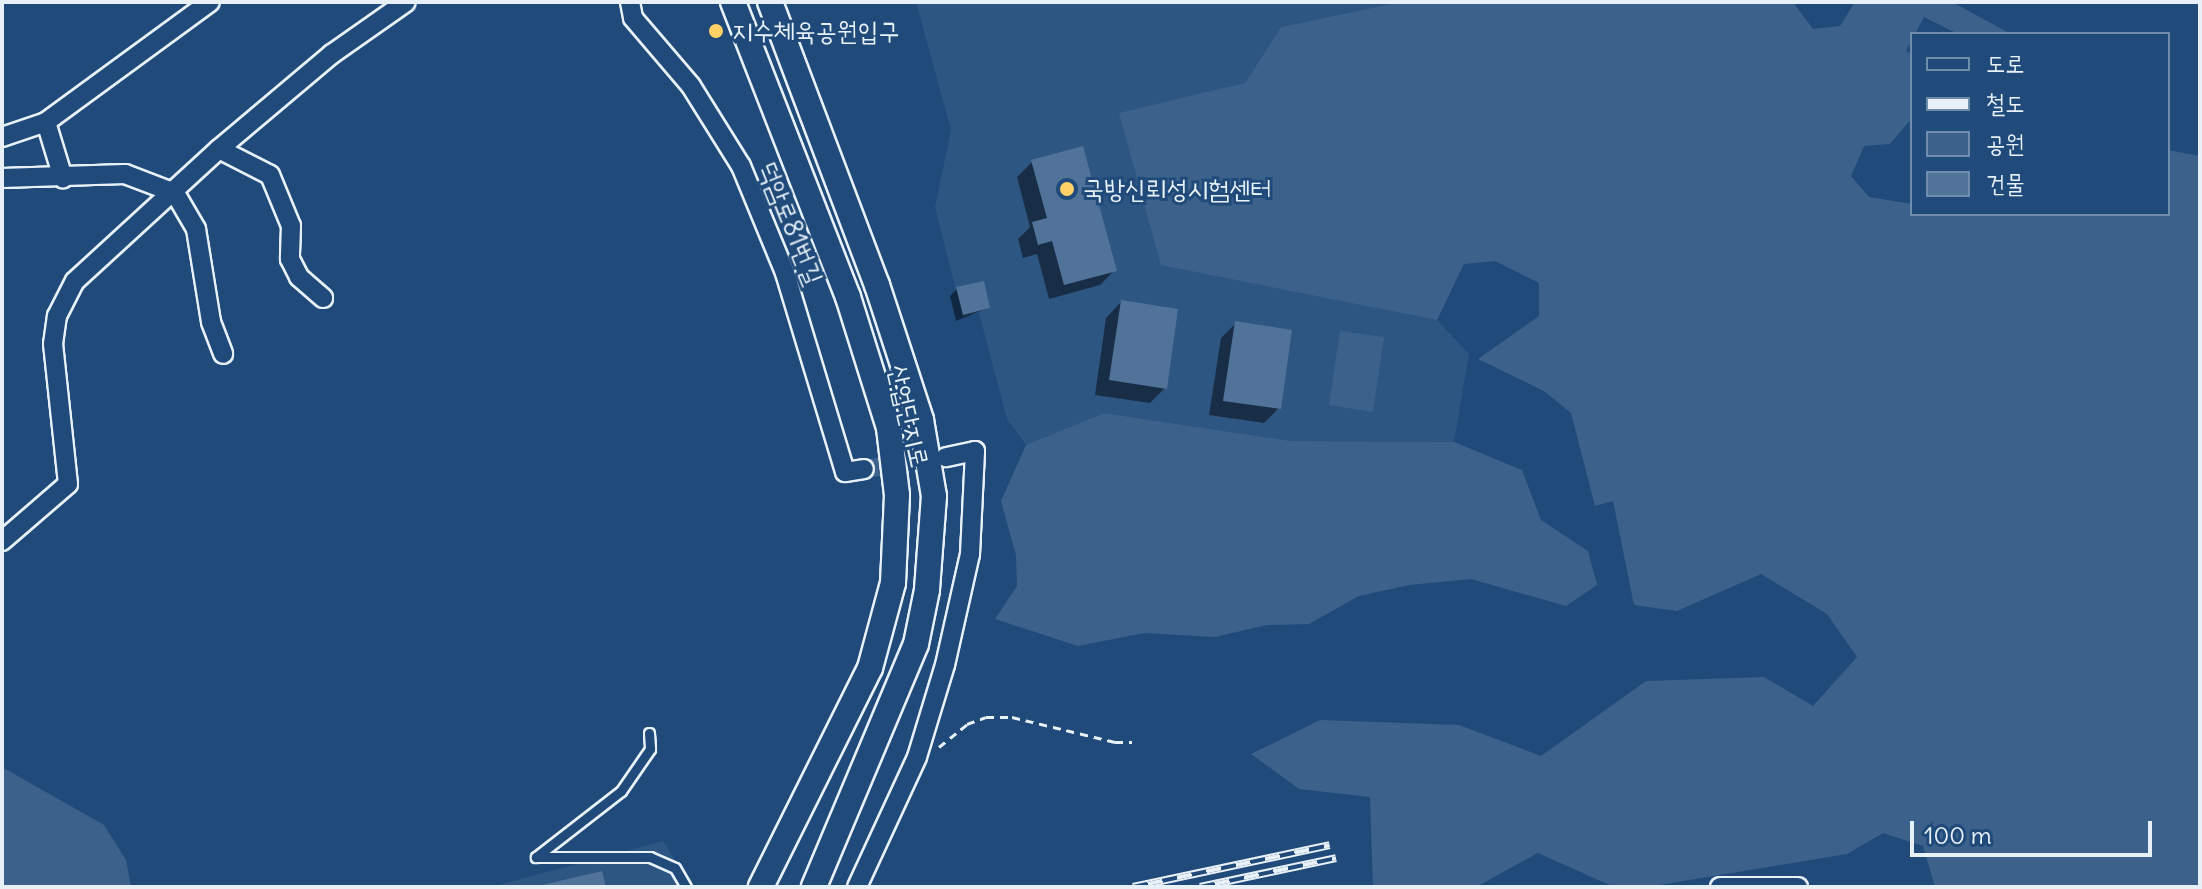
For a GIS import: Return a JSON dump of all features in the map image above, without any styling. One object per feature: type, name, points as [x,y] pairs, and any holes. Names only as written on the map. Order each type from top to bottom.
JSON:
[{"type":"main road","name":"산업단지로","points":[[733,2],[848,297],[889,428],[897,495],[893,583],[870,668],[761,887]]},
{"type":"main road","name":"산업단지로","points":[[770,2],[877,285],[921,420],[934,496],[927,590],[916,644],[814,887]]},
{"type":"street","points":[[2,137],[46,122],[210,2]]},
{"type":"street","points":[[2,541],[68,484],[53,367],[57,316],[75,281],[175,193],[219,149],[332,54],[406,2]]},
{"type":"street","name":"덕암로81번길","points":[[630,2],[633,18],[691,86],[741,166],[785,273],[845,472],[864,469]]},
{"type":"street","points":[[46,122],[63,178]]},
{"type":"street","points":[[219,149],[270,175],[291,226],[290,259],[299,277],[323,298]]},
{"type":"street","points":[[2,178],[125,174],[175,193],[196,229],[211,322],[223,354]]},
{"type":"street","points":[[857,887],[917,757],[945,665],[970,554],[975,451],[946,457]]},
{"type":"street","points":[[1720,887],[1798,887]]},
{"type":"lane","points":[[649,733],[650,749],[621,791],[536,857],[650,857],[675,868],[686,887]]},
{"type":"path","points":[[917,757],[986,717],[1012,717],[1115,742],[1132,742]]},
{"type":"shaded area","points":[[916,2],[1400,2],[1281,27],[1245,83],[1120,114],[1247,281],[1437,320],[1469,354],[1454,442],[1291,441],[1104,413],[1026,445],[1007,419],[979,313],[963,317],[935,207],[951,130]]},
{"type":"shaded area","points":[[663,841],[692,887],[490,887]]},
{"type":"green space","points":[[1400,2],[1793,2],[1813,29],[1840,26],[1855,2],[1952,2],[2007,32],[1954,32],[1924,17],[1916,32],[1910,32],[1906,51],[1910,53],[1910,120],[1890,144],[1864,146],[1851,176],[1869,197],[1910,204],[1910,216],[2170,216],[2170,150],[2200,156],[2200,887],[1935,887],[1923,846],[1883,833],[1847,854],[1647,887],[1614,887],[1538,853],[1476,887],[1373,887],[1370,797],[1299,789],[1251,754],[1320,720],[1459,725],[1541,756],[1646,681],[1764,677],[1813,706],[1857,657],[1827,614],[1761,574],[1677,611],[1634,605],[1613,501],[1595,506],[1571,413],[1544,391],[1478,359],[1539,316],[1539,283],[1495,261],[1464,264],[1437,320],[1161,265],[1119,113],[1245,83],[1281,27]]},
{"type":"green space","points":[[1340,331],[1384,337],[1373,412],[1329,405]]},
{"type":"green space","points":[[1104,413],[1291,441],[1454,442],[1522,470],[1541,520],[1588,551],[1597,585],[1566,606],[1471,579],[1409,585],[1359,596],[1309,624],[1267,625],[1215,637],[1144,633],[1078,646],[995,619],[1017,586],[1016,555],[1001,501],[1026,445]]},
{"type":"green space","points":[[2,767],[104,825],[126,860],[131,887],[2,887]]},
{"type":"building","name":"국방신뢰성시험센터","points":[[1083,146],[1117,271],[1064,285],[1052,241],[1038,245],[1032,222],[1047,218],[1031,160]]},
{"type":"building","points":[[984,281],[990,308],[963,315],[956,287]]},
{"type":"building","points":[[1121,300],[1178,309],[1167,389],[1109,380]]},
{"type":"building","points":[[1235,321],[1292,330],[1281,409],[1223,401]]},
{"type":"building","points":[[602,871],[606,887],[538,887],[538,886]]},
{"type":"tunnel","points":[[864,469],[939,458]]},
{"type":"railway","points":[[1133,887],[1330,845]]},
{"type":"railway","points":[[1200,887],[1336,858]]},
{"type":"place","name":"지수체육공원입구","points":[[716,31]]},
{"type":"place","name":"국방신뢰성시험센터","points":[[1067,189]]}]
